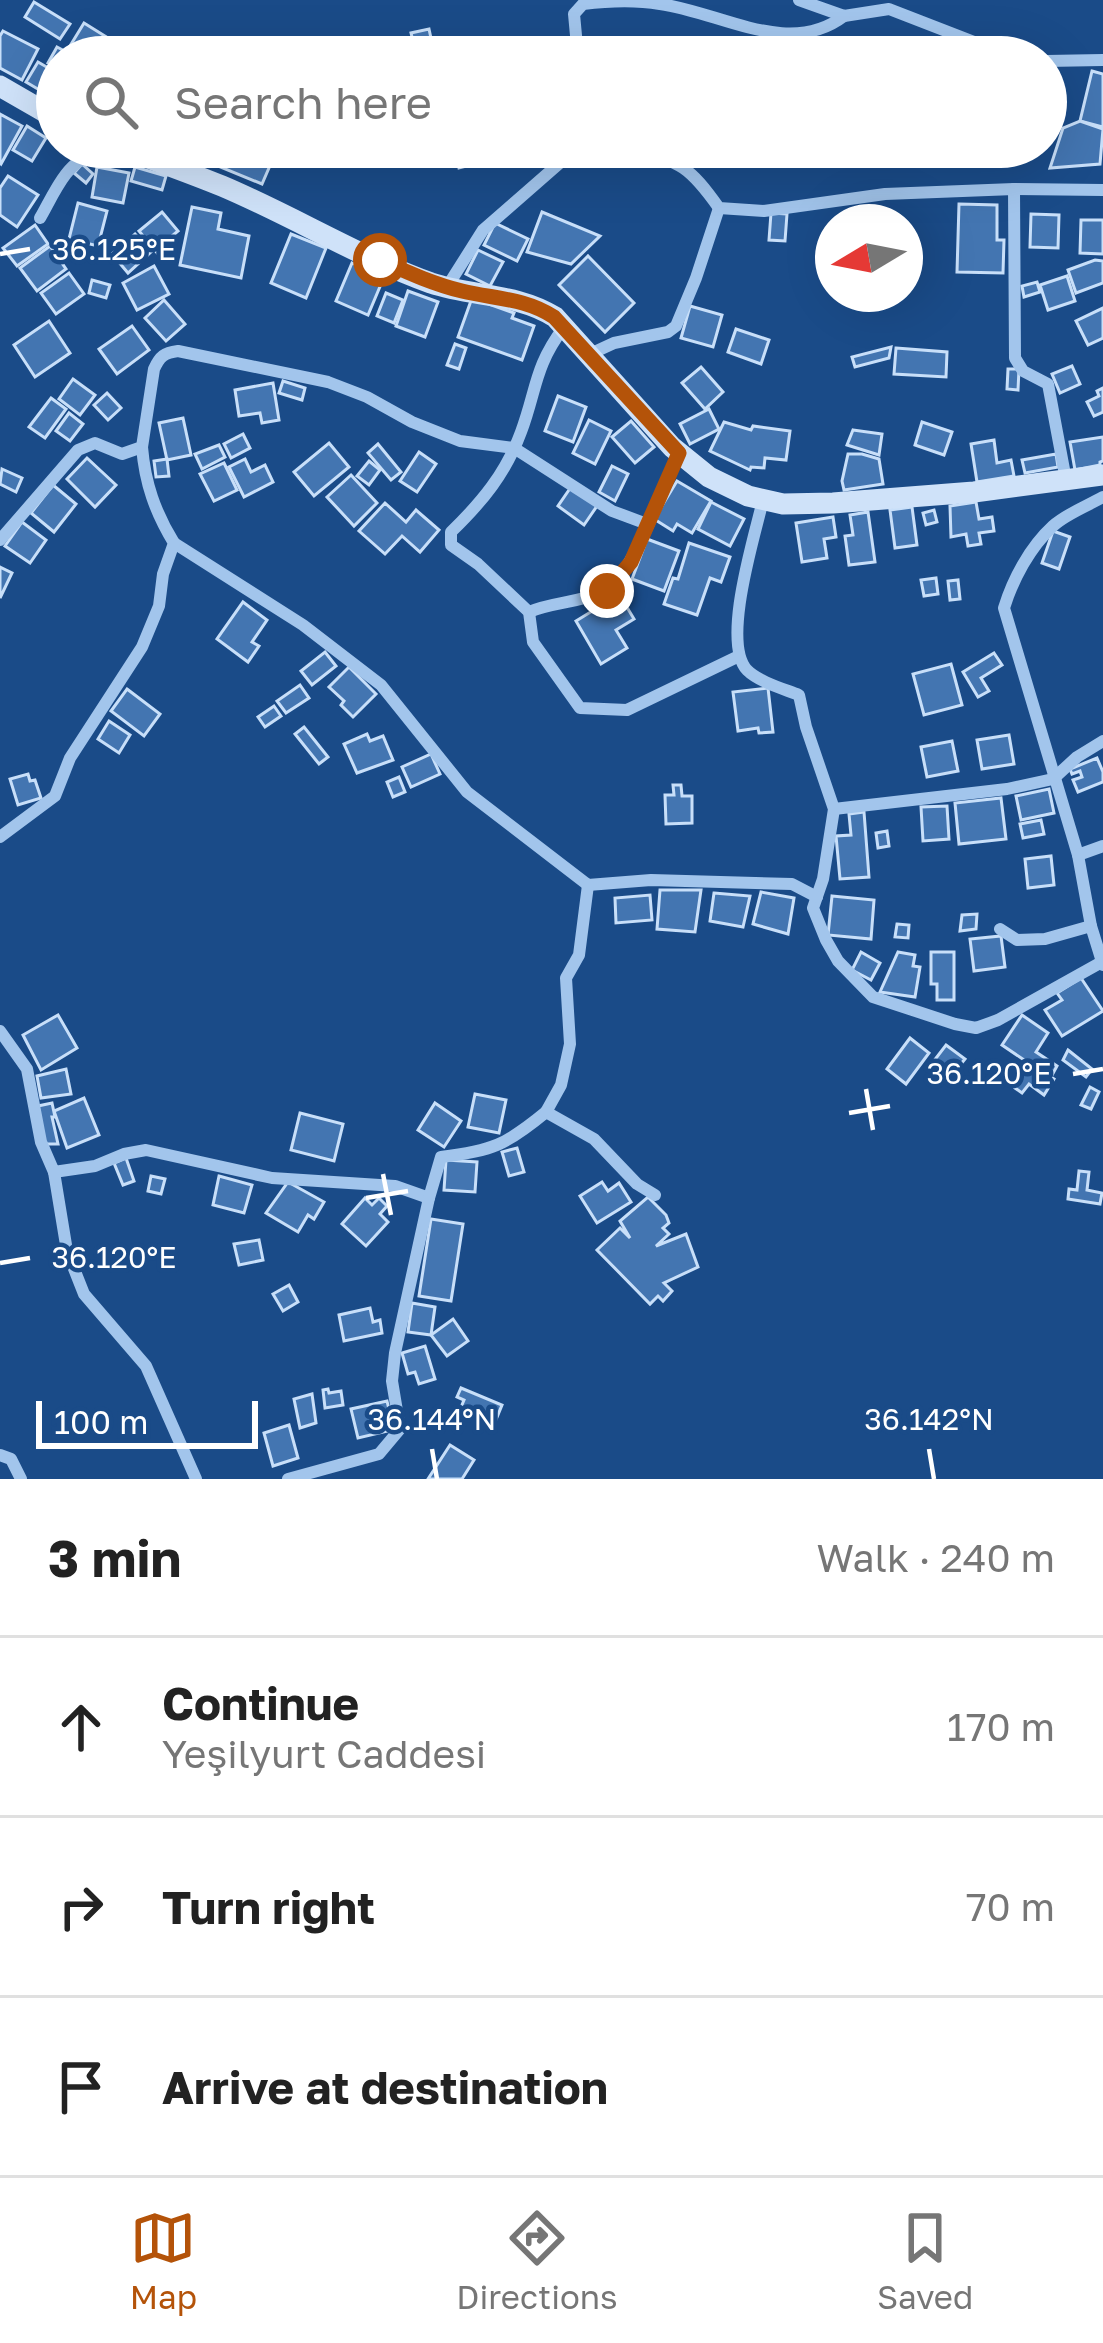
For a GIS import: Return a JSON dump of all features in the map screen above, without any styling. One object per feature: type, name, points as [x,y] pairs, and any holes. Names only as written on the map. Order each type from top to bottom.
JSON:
[{"type":"main road","points":[[0,86],[36,107]]},
{"type":"main road","points":[[174,168],[447,287],[525,302],[554,317],[679,453],[709,477],[764,500],[832,503],[974,492],[1103,475]]},
{"type":"street","points":[[800,0],[844,16],[889,9],[959,36]]},
{"type":"street","points":[[576,36],[574,14],[584,4],[661,4],[779,34],[826,30],[844,16]]},
{"type":"street","points":[[1067,61],[1103,60]]},
{"type":"street","points":[[40,218],[73,168]]},
{"type":"street","points":[[447,287],[483,230],[554,168]]},
{"type":"street","points":[[685,168],[697,176],[719,208]]},
{"type":"street","points":[[1014,189],[1015,358],[1023,370],[1048,385],[1066,480]]},
{"type":"street","points":[[719,208],[764,211],[885,194],[1103,190]]},
{"type":"street","points":[[588,355],[676,326],[719,208]]},
{"type":"street","points":[[564,327],[538,369],[523,428],[499,479],[451,532],[451,545],[478,563],[529,612],[533,642],[580,708],[627,710],[739,656]]},
{"type":"street","points":[[647,524],[612,511],[514,448],[460,441],[328,382],[178,351],[159,358],[154,369],[142,447],[148,490],[174,543],[304,626],[381,685],[467,792],[587,885],[651,880],[792,884],[817,897]]},
{"type":"street","points":[[0,540],[87,444],[122,454],[142,447]]},
{"type":"street","points":[[529,612],[607,591],[631,562],[679,453]]},
{"type":"street","points":[[764,500],[740,592],[739,656],[748,671],[799,695],[834,809],[823,879],[813,908],[838,961],[873,997],[976,1028],[1102,964],[1078,855],[1004,608],[1011,586],[1055,524],[1103,496]]},
{"type":"street","points":[[0,837],[55,796],[70,758],[142,647],[159,606],[174,543]]},
{"type":"street","points":[[834,809],[1053,779],[1103,741]]},
{"type":"street","points":[[1078,855],[1103,846]]},
{"type":"street","points":[[288,1479],[379,1454],[400,1429],[392,1381],[395,1353],[441,1157],[484,1152],[518,1135],[546,1112],[561,1085],[570,1044],[566,978],[579,955],[587,885]]},
{"type":"street","points":[[1000,929],[1017,940],[1045,939],[1091,926]]},
{"type":"street","points":[[0,1030],[27,1070],[41,1142],[54,1172],[67,1252],[84,1294],[146,1366],[196,1479]]},
{"type":"street","points":[[546,1112],[595,1139],[637,1184],[655,1196]]},
{"type":"street","points":[[54,1172],[95,1166],[146,1150],[272,1178],[394,1186],[429,1198]]},
{"type":"street","points":[[0,1455],[11,1459],[21,1479]]},
{"type":"building","points":[[34,2],[70,24],[62,36],[55,36],[25,17]]},
{"type":"building","points":[[84,23],[105,36],[76,36]]},
{"type":"building","points":[[429,29],[430,36],[412,36]]},
{"type":"building","points":[[3,31],[36,48],[22,80],[0,68]]},
{"type":"building","points":[[36,65],[36,88],[26,82]]},
{"type":"building","points":[[1092,71],[1103,74],[1103,127],[1080,121]]},
{"type":"building","points":[[0,114],[22,126],[1,164],[0,163]]},
{"type":"building","points":[[1080,121],[1103,129],[1100,164],[1067,167],[1067,126]]},
{"type":"building","points":[[27,126],[36,132],[32,161],[13,150]]},
{"type":"building","points":[[86,168],[93,174],[86,183],[74,173]]},
{"type":"building","points":[[97,168],[129,173],[123,203],[92,197]]},
{"type":"building","points":[[135,168],[166,176],[162,190],[131,181]]},
{"type":"building","points":[[223,168],[269,168],[262,184]]},
{"type":"building","points":[[8,176],[38,195],[17,227],[0,215],[0,188]]},
{"type":"building","points":[[78,203],[107,211],[98,246],[69,239]]},
{"type":"building","points":[[959,204],[997,205],[997,240],[1004,240],[1003,273],[957,272]]},
{"type":"building","points":[[192,207],[221,213],[218,229],[249,236],[241,278],[180,265]]},
{"type":"building","points":[[162,212],[178,231],[158,254],[139,231]]},
{"type":"building","points":[[542,212],[600,236],[571,264],[527,252]]},
{"type":"building","points":[[771,213],[787,214],[785,241],[769,240]]},
{"type":"building","points":[[1031,214],[1059,215],[1058,248],[1030,247]]},
{"type":"building","points":[[1081,220],[1103,220],[1103,254],[1080,253]]},
{"type":"building","points":[[495,223],[528,239],[517,261],[484,245]]},
{"type":"building","points":[[35,225],[48,244],[17,266],[3,248]]},
{"type":"building","points":[[135,234],[151,252],[128,273],[112,254]]},
{"type":"building","points":[[291,234],[326,248],[306,298],[271,283]]},
{"type":"building","points":[[50,246],[66,269],[37,291],[20,268]]},
{"type":"building","points":[[478,250],[503,262],[490,286],[466,274]]},
{"type":"building","points":[[588,256],[634,303],[605,332],[559,285]]},
{"type":"building","points":[[1103,261],[1103,283],[1076,293],[1068,270]]},
{"type":"building","points":[[352,263],[384,277],[368,315],[336,301]]},
{"type":"building","points":[[154,266],[169,294],[137,310],[123,283]]},
{"type":"building","points":[[69,273],[84,294],[56,314],[41,293]]},
{"type":"building","points":[[1067,276],[1075,301],[1048,310],[1040,285]]},
{"type":"building","points":[[92,280],[110,285],[106,298],[89,293]]},
{"type":"building","points":[[1037,282],[1040,292],[1024,297],[1022,286]]},
{"type":"building","points":[[408,291],[438,302],[425,337],[396,326]]},
{"type":"building","points":[[386,293],[403,300],[394,323],[377,316]]},
{"type":"building","points":[[472,298],[514,313],[512,318],[534,326],[522,360],[458,337]]},
{"type":"building","points":[[164,300],[185,324],[166,341],[145,318]]},
{"type":"building","points":[[690,306],[722,315],[713,347],[681,338]]},
{"type":"building","points":[[1103,308],[1103,338],[1088,345],[1076,321]]},
{"type":"building","points":[[49,321],[70,353],[35,377],[14,345]]},
{"type":"building","points":[[132,326],[149,350],[117,374],[99,349]]},
{"type":"building","points":[[736,329],[769,340],[761,364],[728,352]]},
{"type":"building","points":[[455,344],[466,348],[459,369],[447,365]]},
{"type":"building","points":[[891,347],[889,358],[855,367],[852,357]]},
{"type":"building","points":[[896,348],[947,352],[946,377],[894,374]]},
{"type":"building","points":[[1072,366],[1080,384],[1060,393],[1052,374]]},
{"type":"building","points":[[701,367],[723,392],[705,409],[682,383]]},
{"type":"building","points":[[1008,369],[1019,369],[1018,390],[1007,389]]},
{"type":"building","points":[[73,379],[95,395],[80,415],[59,399]]},
{"type":"building","points":[[283,381],[305,388],[302,400],[279,393]]},
{"type":"building","points":[[273,383],[279,420],[262,423],[260,413],[239,416],[235,390]]},
{"type":"building","points":[[1103,388],[1103,412],[1094,416],[1087,402]]},
{"type":"building","points":[[107,393],[121,408],[108,420],[94,405]]},
{"type":"building","points":[[558,396],[586,407],[573,442],[545,431]]},
{"type":"building","points":[[51,398],[66,409],[45,438],[29,427]]},
{"type":"building","points":[[709,409],[719,429],[690,444],[680,424]]},
{"type":"building","points":[[69,413],[83,424],[70,441],[56,431]]},
{"type":"building","points":[[183,418],[191,455],[167,460],[159,423]]},
{"type":"building","points":[[589,420],[611,431],[595,464],[573,453]]},
{"type":"building","points":[[631,421],[654,447],[635,463],[612,437]]},
{"type":"building","points":[[724,422],[751,430],[753,426],[790,431],[786,460],[765,458],[764,468],[750,470],[710,451]]},
{"type":"building","points":[[922,422],[952,432],[944,455],[915,445]]},
{"type":"building","points":[[853,430],[882,434],[879,455],[847,445]]},
{"type":"building","points":[[243,434],[250,448],[231,458],[224,444]]},
{"type":"building","points":[[1103,437],[1100,465],[1075,470],[1070,442]]},
{"type":"building","points":[[994,440],[997,463],[1011,460],[1014,476],[977,482],[971,444]]},
{"type":"building","points":[[329,443],[349,467],[314,496],[294,472]]},
{"type":"building","points":[[378,444],[401,472],[391,480],[368,453]]},
{"type":"building","points":[[219,445],[225,457],[202,469],[195,454]]},
{"type":"building","points":[[419,452],[436,464],[417,492],[400,481]]},
{"type":"building","points":[[848,454],[879,459],[883,484],[844,490]]},
{"type":"building","points":[[1056,454],[1058,467],[1025,473],[1022,460]]},
{"type":"building","points":[[87,458],[116,485],[95,507],[67,479]]},
{"type":"building","points":[[167,459],[169,476],[156,477],[154,461]]},
{"type":"building","points":[[245,459],[251,472],[265,465],[273,482],[244,497],[229,467]]},
{"type":"building","points":[[369,461],[380,470],[369,485],[357,476]]},
{"type":"building","points":[[224,463],[237,490],[214,501],[200,474]]},
{"type":"building","points":[[612,466],[628,474],[615,501],[599,492]]},
{"type":"building","points":[[2,469],[22,478],[16,492],[0,484]]},
{"type":"building","points":[[351,475],[377,503],[354,526],[327,497]]},
{"type":"building","points":[[677,481],[711,501],[692,533],[677,524],[673,531],[654,519]]},
{"type":"building","points":[[53,485],[76,504],[54,532],[31,513]]},
{"type":"building","points":[[571,487],[597,506],[584,525],[558,506]]},
{"type":"building","points":[[711,502],[744,519],[730,546],[698,529]]},
{"type":"building","points":[[976,502],[979,519],[992,517],[994,531],[979,533],[981,544],[968,546],[966,534],[951,537],[950,506]]},
{"type":"building","points":[[385,503],[406,522],[416,510],[439,530],[420,552],[402,536],[385,554],[359,531]]},
{"type":"building","points":[[912,507],[917,545],[895,548],[890,510]]},
{"type":"building","points":[[934,510],[937,522],[926,525],[923,513]]},
{"type":"building","points":[[868,512],[875,562],[849,565],[845,536],[853,535],[850,515]]},
{"type":"building","points":[[833,517],[836,537],[824,539],[827,558],[802,562],[796,523]]},
{"type":"building","points":[[22,522],[46,540],[30,563],[5,546]]},
{"type":"building","points":[[1053,531],[1070,537],[1059,569],[1042,563]]},
{"type":"building","points":[[647,539],[679,551],[664,591],[632,579]]},
{"type":"building","points":[[689,543],[730,557],[721,582],[710,578],[697,615],[664,604]]},
{"type":"building","points":[[0,567],[12,573],[0,598]]},
{"type":"building","points":[[936,578],[938,594],[924,596],[921,580]]},
{"type":"building","points":[[958,580],[960,599],[950,600],[948,581]]},
{"type":"building","points":[[243,602],[267,620],[252,642],[259,646],[248,662],[217,639]]},
{"type":"building","points":[[625,604],[634,619],[616,630],[627,648],[601,664],[576,621],[602,605],[607,614]]},
{"type":"building","points":[[325,652],[336,666],[312,685],[301,671]]},
{"type":"building","points":[[994,653],[1002,665],[981,678],[989,691],[978,697],[963,672]]},
{"type":"building","points":[[951,664],[962,705],[924,715],[913,674]]},
{"type":"building","points":[[349,667],[376,694],[353,717],[329,687]]},
{"type":"building","points":[[300,685],[309,698],[286,713],[277,701]]},
{"type":"building","points":[[768,688],[773,732],[738,731],[733,692]]},
{"type":"building","points":[[127,689],[160,714],[144,736],[111,711]]},
{"type":"building","points":[[274,706],[281,716],[265,727],[258,717]]},
{"type":"building","points":[[109,721],[130,735],[119,753],[98,739]]},
{"type":"building","points":[[304,727],[328,757],[319,764],[295,734]]},
{"type":"building","points":[[367,734],[370,741],[383,736],[393,760],[357,773],[344,744]]},
{"type":"building","points":[[1009,735],[1014,764],[982,769],[977,740]]},
{"type":"building","points":[[952,741],[958,771],[927,777],[921,747]]},
{"type":"building","points":[[431,754],[440,774],[411,787],[402,767]]},
{"type":"building","points":[[1097,758],[1103,782],[1078,792],[1073,780],[1082,777],[1080,771],[1072,774],[1070,769]]},
{"type":"building","points":[[28,774],[41,798],[18,805],[10,779]]},
{"type":"building","points":[[399,777],[405,792],[393,797],[387,782]]},
{"type":"building","points":[[673,785],[681,785],[682,796],[692,796],[692,823],[666,824],[665,795],[674,795]]},
{"type":"building","points":[[1049,789],[1054,813],[1021,820],[1016,796]]},
{"type":"building","points":[[1001,798],[1006,839],[959,844],[955,803]]},
{"type":"building","points":[[947,806],[949,839],[923,841],[921,807]]},
{"type":"building","points":[[864,812],[869,877],[840,879],[836,836],[851,835],[849,814]]},
{"type":"building","points":[[1041,820],[1044,834],[1023,838],[1020,824]]},
{"type":"building","points":[[887,831],[889,846],[878,848],[876,833]]},
{"type":"building","points":[[1051,856],[1054,885],[1028,888],[1025,859]]},
{"type":"building","points":[[660,890],[701,890],[695,932],[657,929]]},
{"type":"building","points":[[761,892],[794,898],[788,934],[753,924]]},
{"type":"building","points":[[714,893],[750,896],[743,927],[710,921]]},
{"type":"building","points":[[650,895],[652,920],[616,923],[615,898]]},
{"type":"building","points":[[832,896],[874,900],[871,939],[828,935]]},
{"type":"building","points":[[977,914],[976,929],[960,931],[962,915]]},
{"type":"building","points":[[897,924],[909,925],[908,938],[895,937]]},
{"type":"building","points":[[1001,936],[1005,967],[974,971],[970,939]]},
{"type":"building","points":[[861,952],[880,963],[871,980],[852,970]]},
{"type":"building","points":[[898,952],[915,955],[913,966],[920,967],[915,997],[880,992]]},
{"type":"building","points":[[931,952],[954,952],[954,1000],[937,1000],[937,984],[931,984]]},
{"type":"building","points":[[1081,978],[1103,1011],[1062,1036],[1045,1010],[1062,1000],[1057,993]]},
{"type":"building","points":[[58,1015],[77,1048],[41,1070],[23,1035]]},
{"type":"building","points":[[1022,1015],[1048,1033],[1036,1052],[1057,1066],[1044,1095],[1029,1084],[1022,1093],[1015,1088],[1030,1064],[1002,1045]]},
{"type":"building","points":[[910,1038],[929,1053],[906,1084],[887,1069]]},
{"type":"building","points":[[946,1045],[965,1059],[948,1080],[930,1066]]},
{"type":"building","points":[[1068,1050],[1092,1069],[1086,1077],[1063,1060]]},
{"type":"building","points":[[66,1069],[71,1094],[41,1098],[37,1076]]},
{"type":"building","points":[[1090,1087],[1099,1092],[1091,1109],[1081,1105]]},
{"type":"building","points":[[475,1094],[506,1100],[499,1133],[468,1127]]},
{"type":"building","points":[[84,1098],[99,1135],[67,1148],[54,1111]]},
{"type":"building","points":[[52,1103],[58,1144],[45,1144],[38,1106]]},
{"type":"building","points":[[435,1103],[461,1121],[444,1147],[418,1130]]},
{"type":"building","points":[[300,1113],[343,1124],[334,1161],[291,1150]]},
{"type":"building","points":[[517,1148],[524,1172],[509,1176],[502,1152]]},
{"type":"building","points":[[126,1158],[134,1181],[123,1185],[114,1163]]},
{"type":"building","points":[[446,1160],[477,1162],[475,1192],[444,1190]]},
{"type":"building","points":[[1079,1171],[1089,1172],[1087,1190],[1102,1193],[1100,1204],[1068,1199],[1069,1189],[1077,1190]]},
{"type":"building","points":[[151,1176],[165,1179],[161,1194],[148,1191]]},
{"type":"building","points":[[219,1176],[252,1185],[244,1213],[213,1205]]},
{"type":"building","points":[[288,1182],[324,1202],[298,1232],[266,1213]]},
{"type":"building","points":[[602,1182],[608,1191],[619,1183],[631,1202],[597,1223],[580,1196]]},
{"type":"building","points":[[648,1197],[669,1223],[663,1228],[669,1234],[656,1246],[686,1234],[698,1267],[664,1283],[672,1291],[663,1301],[658,1296],[650,1304],[597,1250],[620,1228],[630,1238],[620,1221]]},
{"type":"building","points":[[365,1198],[372,1205],[379,1198],[387,1206],[380,1214],[388,1222],[366,1246],[342,1224]]},
{"type":"building","points":[[431,1219],[463,1224],[451,1301],[419,1296]]},
{"type":"building","points":[[259,1240],[263,1260],[239,1265],[234,1244]]},
{"type":"building","points":[[289,1285],[298,1302],[283,1311],[273,1294]]},
{"type":"building","points":[[412,1303],[435,1307],[431,1335],[408,1332]]},
{"type":"building","points":[[370,1308],[373,1322],[380,1320],[382,1333],[344,1341],[339,1315]]},
{"type":"building","points":[[453,1319],[468,1341],[447,1356],[431,1335]]},
{"type":"building","points":[[425,1346],[435,1379],[419,1384],[415,1372],[408,1374],[402,1353]]},
{"type":"building","points":[[461,1388],[502,1405],[493,1427],[459,1412],[464,1400],[457,1397]]},
{"type":"building","points":[[323,1390],[329,1393],[341,1391],[343,1405],[325,1408]]},
{"type":"building","points":[[312,1394],[316,1423],[300,1428],[294,1399]]},
{"type":"building","points":[[387,1401],[388,1431],[358,1438],[351,1409]]},
{"type":"building","points":[[289,1425],[298,1458],[273,1466],[264,1433]]},
{"type":"building","points":[[450,1445],[474,1460],[462,1479],[428,1479]]},
{"type":"route","points":[[380,260],[432,283],[541,308],[679,453],[631,562],[607,591]]}]
